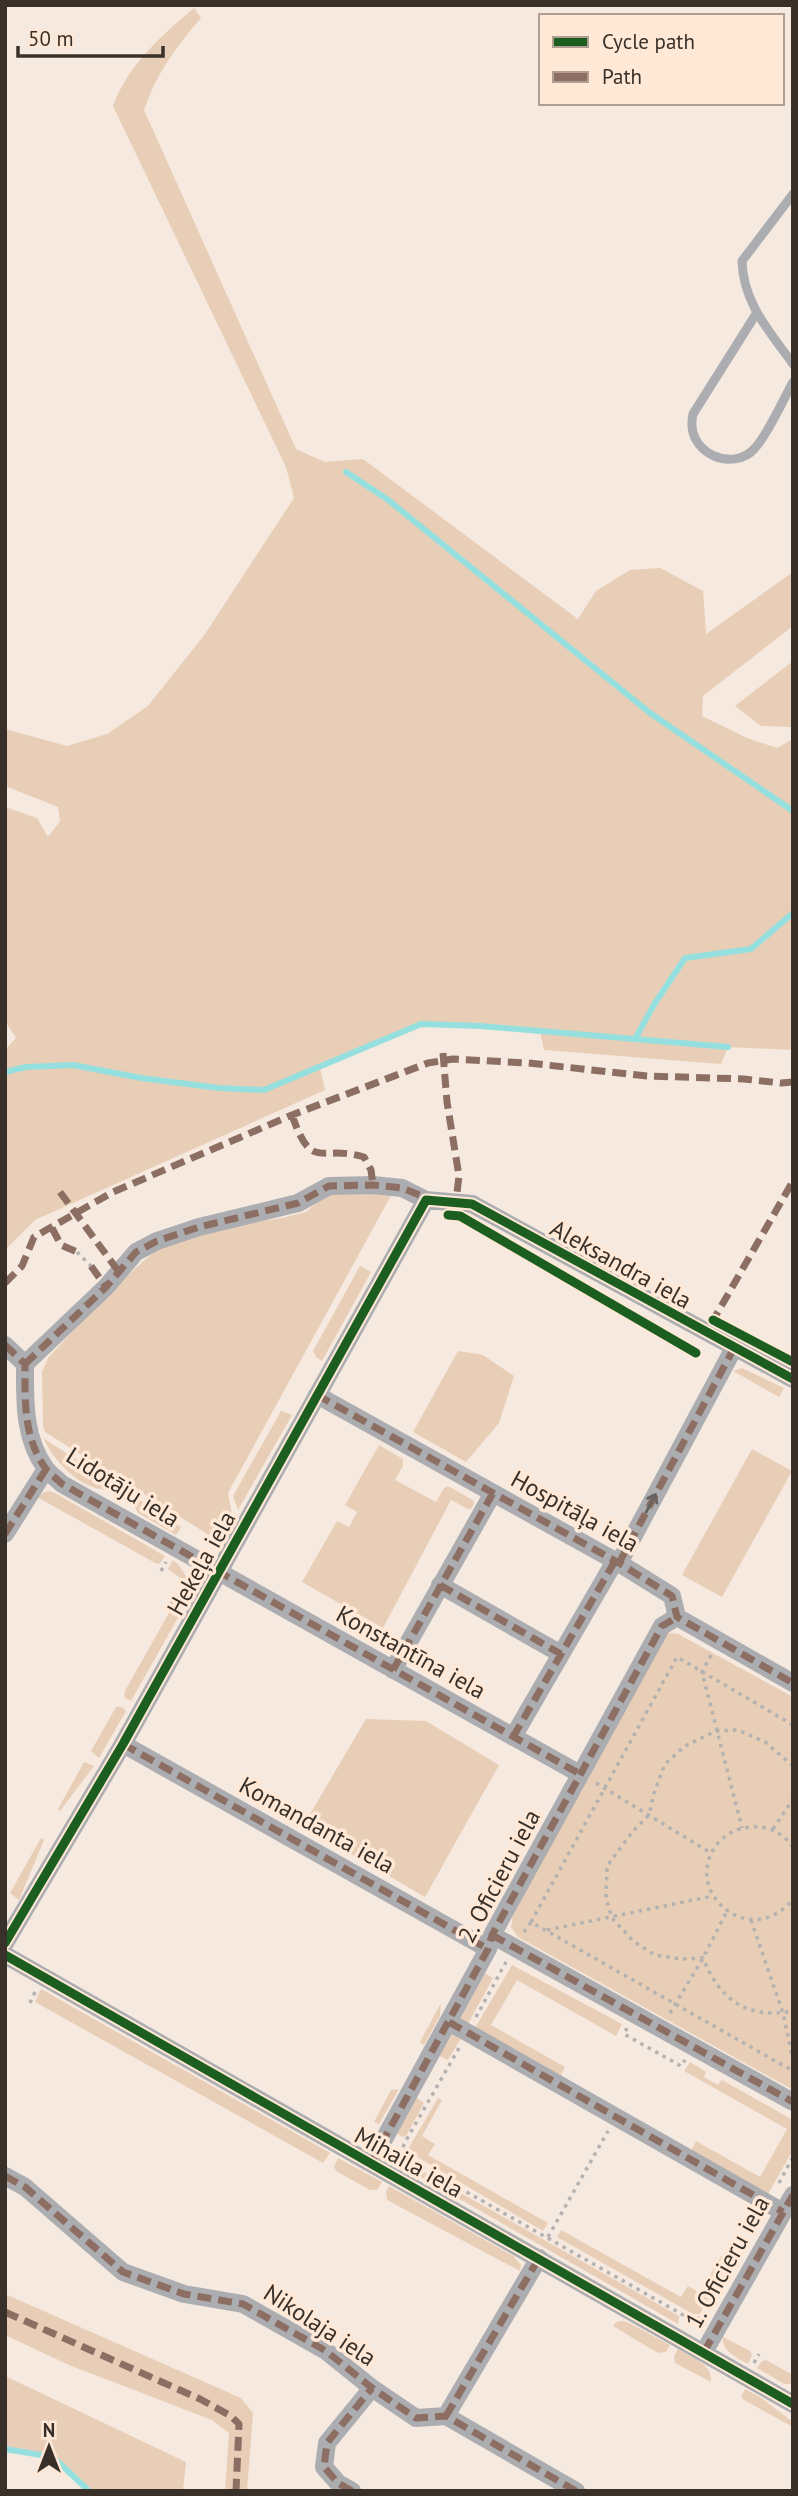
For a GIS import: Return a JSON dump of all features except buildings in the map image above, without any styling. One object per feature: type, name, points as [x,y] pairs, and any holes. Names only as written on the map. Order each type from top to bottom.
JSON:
[{"type":"street","name":"Aleksandra iela","points":[[25,1364],[106,1287],[136,1252],[157,1241],[199,1227],[298,1203],[329,1186],[373,1185],[402,1188],[426,1199],[472,1204],[793,1379]]},
{"type":"street","name":"Hekeļa iela","points":[[5,1943],[123,1744],[426,1199]]},
{"type":"street","points":[[5,1345],[25,1364]]},
{"type":"street","points":[[513,1737],[617,1562],[734,1348]]},
{"type":"street","name":"Lidotāju iela","points":[[25,1364],[27,1424],[46,1469],[62,1484],[219,1572]]},
{"type":"street","name":"Hospitāļa iela","points":[[317,1395],[617,1562],[672,1596],[677,1617],[793,1683]]},
{"type":"street","points":[[5,1534],[46,1469]]},
{"type":"street","points":[[393,1670],[493,1493]]},
{"type":"street","name":"Konstantīna iela","points":[[219,1572],[580,1774]]},
{"type":"street","points":[[440,1585],[561,1654]]},
{"type":"street","name":"2. Oficieru iela","points":[[371,2163],[662,1626],[677,1617]]},
{"type":"street","name":"Komandanta iela","points":[[123,1744],[793,2102]]},
{"type":"street","name":"Mihaila iela","points":[[5,1955],[793,2404]]},
{"type":"street","points":[[449,2022],[776,2208]]},
{"type":"street","name":"Nikolaja iela","points":[[5,2176],[25,2187],[124,2272],[184,2294],[243,2304],[326,2351],[372,2388],[416,2418],[446,2416],[576,2491]]},
{"type":"street","name":"1. Oficieru iela","points":[[704,2352],[776,2208],[793,2195]]},
{"type":"street","points":[[446,2416],[539,2258]]},
{"type":"street","points":[[352,2491],[338,2483],[324,2467],[327,2443],[372,2388]]},
{"type":"lane","points":[[793,194],[742,261],[743,279],[756,314],[793,364]]},
{"type":"lane","points":[[756,314],[693,414],[690,425],[693,438],[702,450],[726,459],[739,459],[755,450],[793,382]]},
{"type":"path","points":[[77,1252],[91,1266]]},
{"type":"path","points":[[170,1602],[182,1610]]},
{"type":"path","points":[[718,1641],[702,1672],[742,1828]]},
{"type":"path","points":[[793,1725],[677,1657],[531,1922],[793,2071]]},
{"type":"path","points":[[703,1958],[682,1959],[655,1955],[633,1941],[612,1918],[606,1898],[607,1866],[633,1831],[649,1815],[665,1764],[685,1746],[716,1731],[738,1730],[765,1742],[793,1766]]},
{"type":"path","points":[[580,1774],[711,1853]]},
{"type":"path","points":[[773,1829],[793,1799]]},
{"type":"path","points":[[793,1847],[773,1829],[754,1826],[742,1828],[730,1833],[711,1853],[708,1880],[713,1896],[727,1911],[742,1919],[772,1916],[786,1908],[793,1899]]},
{"type":"path","points":[[546,1930],[713,1896]]},
{"type":"path","points":[[660,2030],[703,1958],[727,1911]]},
{"type":"path","points":[[751,1920],[783,2013],[793,2060]]},
{"type":"path","points":[[508,1958],[402,2152],[405,2157],[692,2320],[703,2317]]},
{"type":"path","points":[[703,1958],[712,1981],[739,2006],[766,2014],[793,2011]]},
{"type":"path","points":[[629,2023],[624,2034],[652,2051],[681,2066],[687,2056]]},
{"type":"path","points":[[548,2238],[616,2117]]},
{"type":"path","points":[[776,2208],[793,2157]]},
{"type":"shaded area","points":[[194,8],[201,18],[168,61],[144,110],[296,449],[325,462],[363,459],[578,619],[596,591],[630,570],[660,568],[703,591],[706,634],[793,572],[793,626],[703,696],[702,716],[747,738],[777,748],[793,739],[793,1050],[728,1047],[721,1064],[544,1050],[540,1032],[421,1024],[320,1068],[325,1090],[35,1220],[5,1250],[5,1050],[16,1038],[5,1021],[5,807],[37,818],[48,837],[60,821],[58,807],[5,786],[5,729],[67,746],[107,734],[148,706],[205,634],[294,498],[286,467],[113,106],[127,77],[137,64]]},
{"type":"shaded area","points":[[793,661],[793,727],[761,726],[735,706]]},
{"type":"shaded area","points":[[393,1192],[228,1493],[232,1514],[215,1534],[209,1535],[45,1432],[42,1372],[48,1358],[109,1292],[155,1251],[203,1230],[306,1212],[328,1193]]},
{"type":"shaded area","points":[[360,1266],[371,1272],[322,1361],[313,1351]]},
{"type":"shaded area","points":[[458,1351],[483,1355],[514,1376],[499,1423],[466,1462],[413,1432]]},
{"type":"shaded area","points":[[742,1368],[784,1388],[779,1397],[733,1371]]},
{"type":"shaded area","points":[[281,1411],[292,1415],[238,1510],[233,1496]]},
{"type":"shaded area","points":[[43,1438],[115,1484],[106,1490],[77,1479],[54,1456]]},
{"type":"shaded area","points":[[379,1445],[403,1459],[403,1466],[395,1480],[436,1502],[448,1486],[474,1501],[470,1510],[451,1500],[383,1628],[302,1582],[337,1521],[349,1527],[357,1512],[345,1505]]},
{"type":"shaded area","points":[[752,1449],[792,1471],[722,1597],[682,1575]]},
{"type":"shaded area","points":[[49,1491],[165,1556],[157,1564],[37,1497]]},
{"type":"shaded area","points":[[135,1497],[181,1527],[176,1535],[138,1513]]},
{"type":"shaded area","points":[[173,1560],[187,1581],[188,1593],[184,1606],[177,1599],[182,1583],[180,1578],[168,1569]]},
{"type":"shaded area","points":[[174,1610],[180,1614],[131,1701],[124,1697],[125,1691],[170,1611]]},
{"type":"shaded area","points":[[669,1633],[678,1634],[793,1697],[793,2090],[518,1937],[511,1927],[513,1915],[662,1637]]},
{"type":"shaded area","points":[[116,1707],[122,1707],[126,1711],[99,1758],[91,1751]]},
{"type":"shaded area","points":[[366,1719],[426,1721],[499,1765],[425,1897],[303,1826]]},
{"type":"shaded area","points":[[84,1762],[94,1766],[60,1811],[58,1809]]},
{"type":"shaded area","points":[[41,1838],[44,1840],[19,1900],[10,1893]]},
{"type":"shaded area","points":[[512,1965],[622,2024],[616,2036],[517,1980],[491,2025],[565,2067],[560,2077],[475,2028]]},
{"type":"shaded area","points":[[485,1973],[493,1978],[468,2024],[460,2019]]},
{"type":"shaded area","points":[[41,1989],[330,2153],[323,2163],[35,2002]]},
{"type":"shaded area","points":[[441,2003],[440,2016],[424,2045],[420,2043],[421,2040]]},
{"type":"shaded area","points":[[452,2033],[461,2038],[448,2060],[439,2056]]},
{"type":"shaded area","points":[[690,2062],[706,2072],[704,2077],[718,2085],[722,2080],[793,2120],[793,2150],[768,2194],[691,2151],[696,2141],[760,2177],[787,2129],[684,2071]]},
{"type":"shaded area","points":[[399,2089],[379,2124],[374,2122],[391,2090]]},
{"type":"shaded area","points":[[416,2097],[424,2103],[406,2136],[402,2137],[397,2133]]},
{"type":"shaded area","points":[[438,2098],[442,2100],[422,2136],[435,2144],[428,2155],[548,2223],[543,2231],[407,2151]]},
{"type":"shaded area","points":[[338,2158],[382,2182],[377,2190],[370,2190],[336,2171],[334,2167]]},
{"type":"shaded area","points":[[406,2162],[679,2316],[678,2324],[402,2166]]},
{"type":"shaded area","points":[[389,2186],[513,2256],[521,2265],[520,2271],[387,2200],[386,2192]]},
{"type":"shaded area","points":[[561,2230],[681,2297],[688,2286],[700,2293],[721,2256],[730,2261],[700,2314],[693,2314],[557,2237]]},
{"type":"shaded area","points":[[5,2294],[241,2398],[253,2413],[247,2491],[225,2491],[229,2433],[212,2420],[69,2365],[5,2335]]},
{"type":"shaded area","points":[[621,2321],[670,2345],[666,2352],[658,2353],[613,2326]]},
{"type":"shaded area","points":[[723,2337],[750,2351],[752,2355],[748,2364],[725,2347]]},
{"type":"shaded area","points":[[678,2349],[705,2366],[711,2376],[711,2382],[675,2363],[674,2356]]},
{"type":"shaded area","points":[[766,2360],[793,2375],[793,2384],[784,2384],[757,2368]]},
{"type":"shaded area","points":[[5,2376],[186,2462],[183,2491],[89,2491],[53,2457],[5,2449]]},
{"type":"shaded area","points":[[745,2389],[793,2422],[793,2427],[744,2400],[741,2397]]},
{"type":"waterway","points":[[346,472],[387,499],[650,713],[793,811]]},
{"type":"waterway","points":[[635,1039],[685,958],[751,949],[793,913]]},
{"type":"waterway","points":[[5,1072],[26,1067],[73,1065],[141,1078],[219,1088],[264,1090],[421,1024],[481,1026],[728,1047]]},
{"type":"waterway","points":[[5,2449],[53,2457],[89,2491]]},
{"type":"marked path","points":[[443,1053],[447,1102],[459,1176],[456,1201]]},
{"type":"marked path","points":[[5,1283],[22,1266],[34,1237],[113,1192],[292,1115],[428,1063],[453,1059],[528,1063],[647,1076],[793,1082]]},
{"type":"marked path","points":[[292,1115],[299,1133],[312,1150],[364,1157],[371,1170],[373,1185]]},
{"type":"marked path","points":[[711,1324],[793,1181]]},
{"type":"marked path","points":[[25,1364],[106,1287],[136,1252],[157,1241],[199,1227],[298,1203],[329,1186],[373,1185],[402,1188],[432,1200]]},
{"type":"marked path","points":[[60,1192],[119,1272]]},
{"type":"marked path","points":[[52,1228],[61,1245],[77,1252]]},
{"type":"marked path","points":[[91,1266],[106,1287]]},
{"type":"marked path","points":[[5,1345],[25,1364],[27,1418],[38,1457],[62,1484],[580,1774]]},
{"type":"marked path","points":[[619,1563],[734,1348]]},
{"type":"marked path","points":[[317,1395],[619,1563],[672,1596],[677,1617],[793,1683]]},
{"type":"marked path","points":[[5,1534],[46,1469]]},
{"type":"marked path","points":[[393,1670],[493,1493]]},
{"type":"marked path","points":[[513,1737],[615,1561]]},
{"type":"marked path","points":[[440,1585],[561,1654]]},
{"type":"marked path","points":[[371,2163],[488,1949],[492,1935],[662,1626],[677,1617]]},
{"type":"marked path","points":[[123,1744],[488,1949]]},
{"type":"marked path","points":[[492,1935],[793,2102]]},
{"type":"marked path","points":[[449,2022],[783,2212]]},
{"type":"marked path","points":[[5,2176],[25,2187],[123,2272],[184,2294],[243,2304],[326,2351],[372,2388],[416,2418],[446,2416],[576,2491]]},
{"type":"marked path","points":[[704,2352],[793,2195]]},
{"type":"marked path","points":[[446,2416],[539,2258]]},
{"type":"marked path","points":[[5,2312],[200,2399],[231,2416],[239,2424],[236,2491]]},
{"type":"marked path","points":[[352,2491],[338,2483],[324,2467],[327,2443],[372,2388]]},
{"type":"cycle path","points":[[5,1943],[123,1744],[426,1200],[472,1204],[793,1379]]},
{"type":"cycle path","points":[[448,1215],[460,1216],[696,1353]]},
{"type":"cycle path","points":[[713,1320],[793,1362]]},
{"type":"cycle path","points":[[5,1955],[793,2404]]}]
